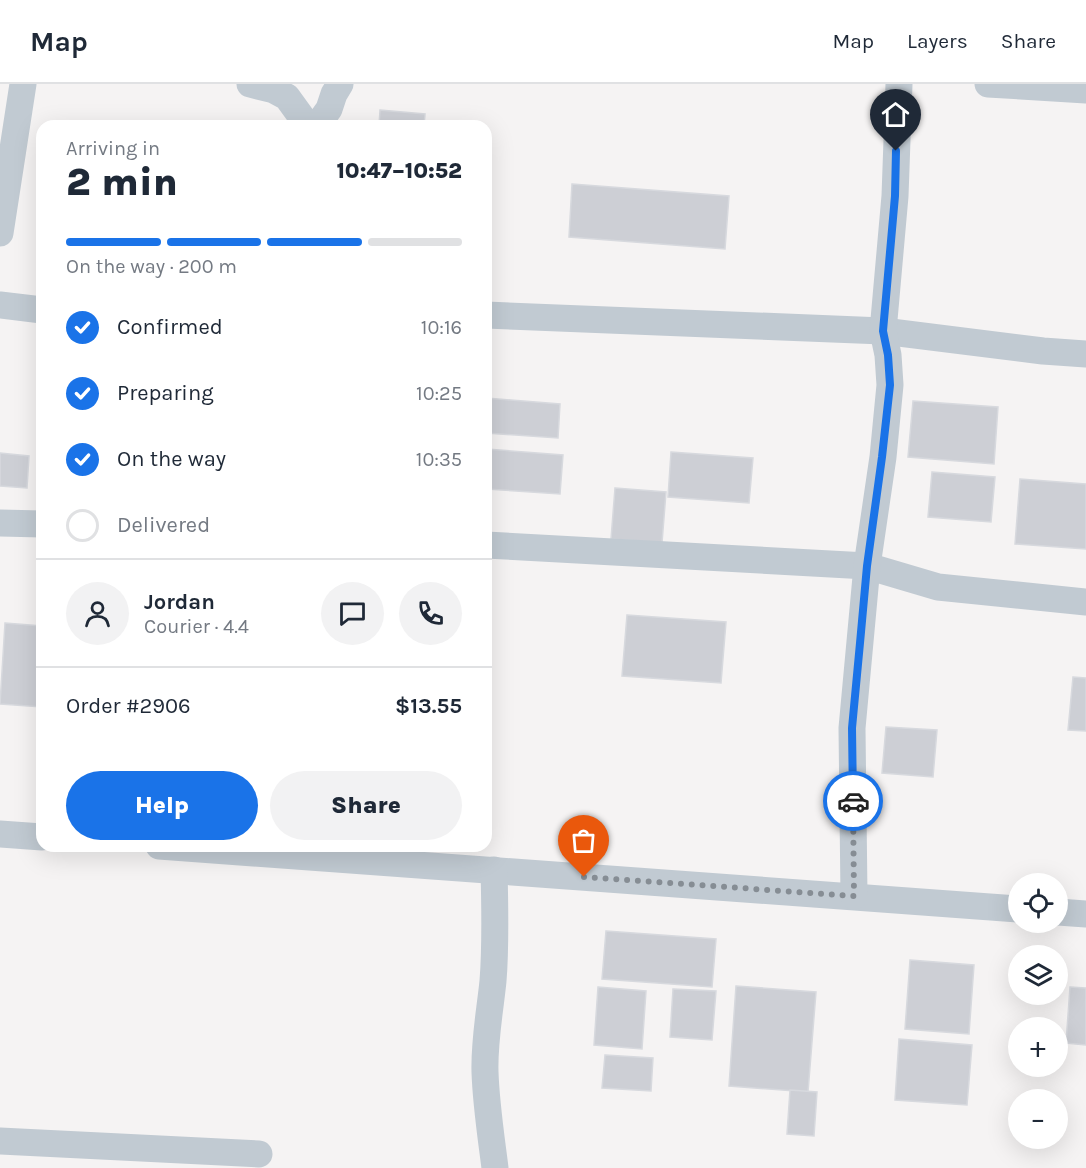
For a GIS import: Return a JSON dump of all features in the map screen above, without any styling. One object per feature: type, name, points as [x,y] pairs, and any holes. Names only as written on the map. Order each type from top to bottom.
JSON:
[{"type":"street","points":[[0,233],[23,84]]},
{"type":"street","points":[[250,84],[274,90],[287,97],[304,120]]},
{"type":"street","points":[[321,120],[329,109],[340,84]]},
{"type":"street","points":[[854,896],[852,728],[867,566],[890,385],[888,355],[883,331],[895,196],[899,84]]},
{"type":"street","points":[[988,84],[1086,90]]},
{"type":"street","points":[[0,305],[36,309]]},
{"type":"street","points":[[492,315],[883,331],[1043,351],[1086,354]]},
{"type":"street","points":[[0,523],[36,524]]},
{"type":"street","points":[[492,545],[867,566],[938,586],[1086,602]]},
{"type":"street","points":[[0,834],[36,837]]},
{"type":"street","points":[[292,852],[494,870],[1008,908]]},
{"type":"street","points":[[494,870],[493,979],[487,1023],[485,1070],[489,1130],[495,1168]]},
{"type":"street","points":[[1068,913],[1086,914]]},
{"type":"street","points":[[0,1141],[259,1154]]},
{"type":"building","points":[[380,110],[425,114],[424,120],[379,120]]},
{"type":"building","points":[[572,184],[729,196],[725,249],[569,237]]},
{"type":"building","points":[[492,398],[560,404],[558,438],[492,433]]},
{"type":"building","points":[[913,401],[998,407],[994,464],[908,457]]},
{"type":"building","points":[[492,449],[563,455],[560,494],[492,489]]},
{"type":"building","points":[[671,452],[753,458],[749,503],[668,497]]},
{"type":"building","points":[[0,453],[29,456],[27,488],[0,486]]},
{"type":"building","points":[[932,472],[995,477],[991,522],[928,517]]},
{"type":"building","points":[[1020,479],[1086,484],[1086,549],[1015,544]]},
{"type":"building","points":[[615,488],[666,492],[662,543],[611,539]]},
{"type":"building","points":[[627,615],[726,622],[721,683],[622,676]]},
{"type":"building","points":[[5,623],[36,626],[36,707],[0,704]]},
{"type":"building","points":[[1073,677],[1086,678],[1086,731],[1068,730]]},
{"type":"building","points":[[886,727],[937,730],[933,777],[882,773]]},
{"type":"building","points":[[606,931],[716,939],[712,987],[602,979]]},
{"type":"building","points":[[910,960],[974,965],[969,1034],[905,1029]]},
{"type":"building","points":[[736,986],[816,992],[808,1092],[729,1086]]},
{"type":"building","points":[[598,987],[646,991],[642,1049],[594,1045]]},
{"type":"building","points":[[1070,987],[1086,988],[1086,1045],[1068,1043]]},
{"type":"building","points":[[673,989],[716,991],[712,1040],[670,1037]]},
{"type":"building","points":[[899,1039],[972,1045],[967,1105],[895,1100]]},
{"type":"building","points":[[605,1055],[653,1058],[651,1091],[602,1088]]},
{"type":"building","points":[[790,1090],[817,1092],[814,1136],[787,1134]]},
{"type":"way so far","points":[[584,877],[854,896],[853,801]]},
{"type":"route","points":[[853,801],[852,728],[867,566],[890,385],[890,368],[883,331],[895,196],[896,151]]}]
